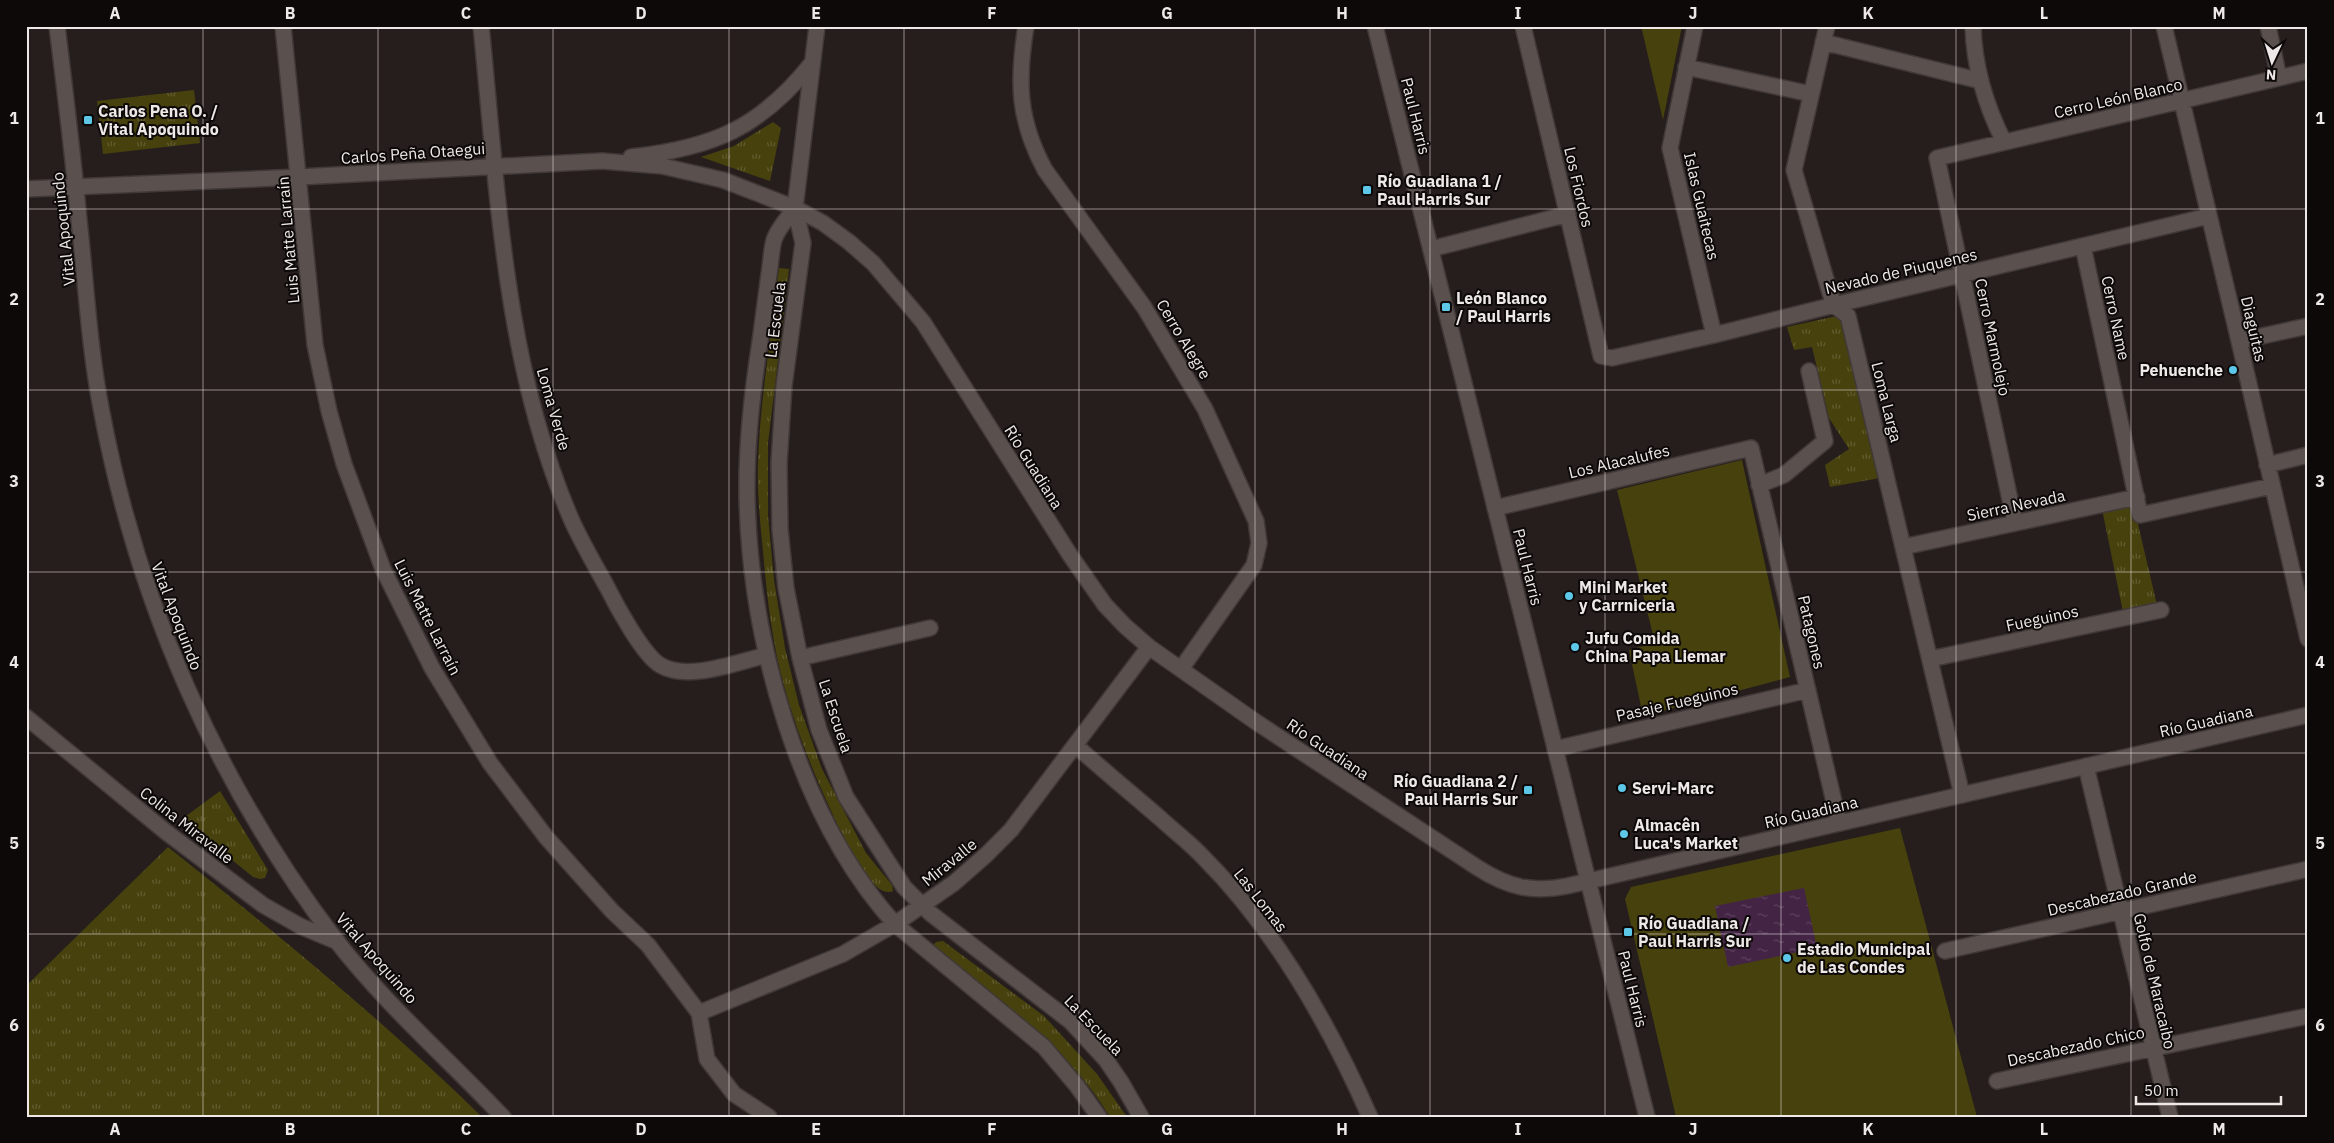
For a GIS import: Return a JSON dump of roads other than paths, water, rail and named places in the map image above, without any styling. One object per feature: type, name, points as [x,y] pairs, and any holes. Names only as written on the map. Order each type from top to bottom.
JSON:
[{"type":"street","name":"Vital Apoquindo","points":[[57,26],[100,405],[123,508],[155,611],[196,712],[238,792],[275,854],[338,942],[375,987],[503,1117]]},
{"type":"street","name":"Luis Matte Larraín","points":[[283,26],[315,345],[329,411],[362,517],[406,619],[460,716],[523,808],[578,874],[648,945],[699,1013],[707,1059],[734,1094],[769,1117]]},
{"type":"street","name":"Loma Verde","points":[[481,26],[502,241],[510,295],[533,404],[572,521],[614,600],[646,651],[659,665],[678,672],[703,671],[767,655]]},
{"type":"street","name":"La Escuela","points":[[817,26],[795,208],[803,243],[781,415],[779,488],[780,529],[786,588],[800,658],[818,730],[846,798],[895,874],[922,906],[1070,1021],[1106,1060],[1141,1117]]},
{"type":"street","name":"Cerro Alegre","points":[[1026,26],[1020,71],[1020,93],[1023,114],[1036,153],[1045,170],[1150,316],[1205,409],[1256,521],[1260,543],[1254,565],[1181,669]]},
{"type":"street","name":"Paul Harris","points":[[1375,26],[1647,1117]]},
{"type":"street","name":"Los Fiordos","points":[[1523,26],[1601,356]]},
{"type":"street","name":"Islas Guaitecas","points":[[1694,26],[1670,148],[1714,335]]},
{"type":"street","name":"Loma Larga","points":[[1827,26],[1794,170],[1834,305],[1848,316],[1962,795]]},
{"type":"street","points":[[1973,26],[1980,81],[1994,122],[2004,142]]},
{"type":"street","name":"Diaguitas","points":[[2164,26],[2240,340],[2308,640]]},
{"type":"street","points":[[2268,26],[2279,78]]},
{"type":"street","points":[[1823,42],[1980,81]]},
{"type":"street","points":[[602,160],[684,149],[721,137],[748,123],[772,106],[793,86],[812,63]]},
{"type":"street","points":[[1686,67],[1811,94]]},
{"type":"street","name":"Cerro León Blanco","points":[[1937,158],[2308,71]]},
{"type":"street","name":"Cerro Marmolejo","points":[[1937,158],[2015,523]]},
{"type":"street","name":"Carlos Peña Otaegui","points":[[26,189],[299,177],[602,160],[662,166],[700,174],[723,180],[795,208]]},
{"type":"street","name":"La Escuela","points":[[795,208],[774,238],[756,369],[749,437],[747,496],[752,576],[767,655],[791,738],[821,812],[872,898],[895,924],[1044,1047],[1078,1086],[1099,1117]]},
{"type":"street","name":"Río Guadiana","points":[[795,208],[822,223],[849,242],[895,288],[922,322],[1087,580],[1112,612],[1149,647],[1256,722],[1494,878],[1513,886],[1533,889],[1558,888],[2308,715]]},
{"type":"street","points":[[1431,248],[1568,214]]},
{"type":"street","name":"Nevado de Piuquenes","points":[[1601,356],[1612,358],[1714,335],[2210,216]]},
{"type":"street","name":"Cerro Name","points":[[2083,246],[2140,515],[2272,486]]},
{"type":"street","points":[[2240,340],[2308,326]]},
{"type":"street","points":[[1759,485],[1784,474],[1825,441],[1810,372]]},
{"type":"street","name":"Los Alacalufes","points":[[1496,508],[1750,448]]},
{"type":"street","name":"Patagones","points":[[1750,448],[1839,823]]},
{"type":"street","points":[[2267,465],[2308,455]]},
{"type":"street","name":"Sierra Nevada","points":[[1903,547],[2137,497]]},
{"type":"street","name":"Fueguinos","points":[[1930,659],[2161,610]]},
{"type":"street","points":[[800,658],[930,628]]},
{"type":"street","name":"Miravalle","points":[[699,1013],[843,954],[922,906],[986,855],[1011,830],[1149,647]]},
{"type":"street","name":"Pasaje Fueguinos","points":[[1555,749],[1808,690]]},
{"type":"street","name":"Colina Miravalle","points":[[26,718],[166,832],[263,906],[300,926],[338,942]]},
{"type":"street","name":"Las Lomas","points":[[1075,745],[1203,856],[1232,890],[1276,947],[1310,999],[1332,1037],[1370,1117]]},
{"type":"street","name":"Golfo de Maracaibo","points":[[2086,766],[2170,1117]]},
{"type":"street","name":"Descabezado Grande","points":[[1944,951],[2308,869]]},
{"type":"street","name":"Descabezado Chico","points":[[1998,1081],[2308,1016]]},
{"type":"water","points":[[1804,888],[1817,948],[1728,967],[1715,906]]},
{"type":"place","name":"Carlos Pena O. / Vital Apoquindo","points":[[88,120]]},
{"type":"place","name":"Río Guadiana 1 / Paul Harris Sur","points":[[1367,190]]},
{"type":"place","name":"León Blanco / Paul Harris","points":[[1446,307]]},
{"type":"place","name":"Pehuenche","points":[[2233,370]]},
{"type":"place","name":"Mini Market y Carrniceria","points":[[1569,596]]},
{"type":"place","name":"Jufu Comida China Papa Liemar","points":[[1575,647]]},
{"type":"place","name":"Servi-Marc","points":[[1622,788]]},
{"type":"place","name":"Río Guadiana 2 / Paul Harris Sur","points":[[1528,790]]},
{"type":"place","name":"Almacên Luca's Market","points":[[1624,834]]},
{"type":"place","name":"Río Guadiana / Paul Harris Sur","points":[[1628,932]]},
{"type":"place","name":"Estadio Municipal de Las Condes","points":[[1787,958]]}]
